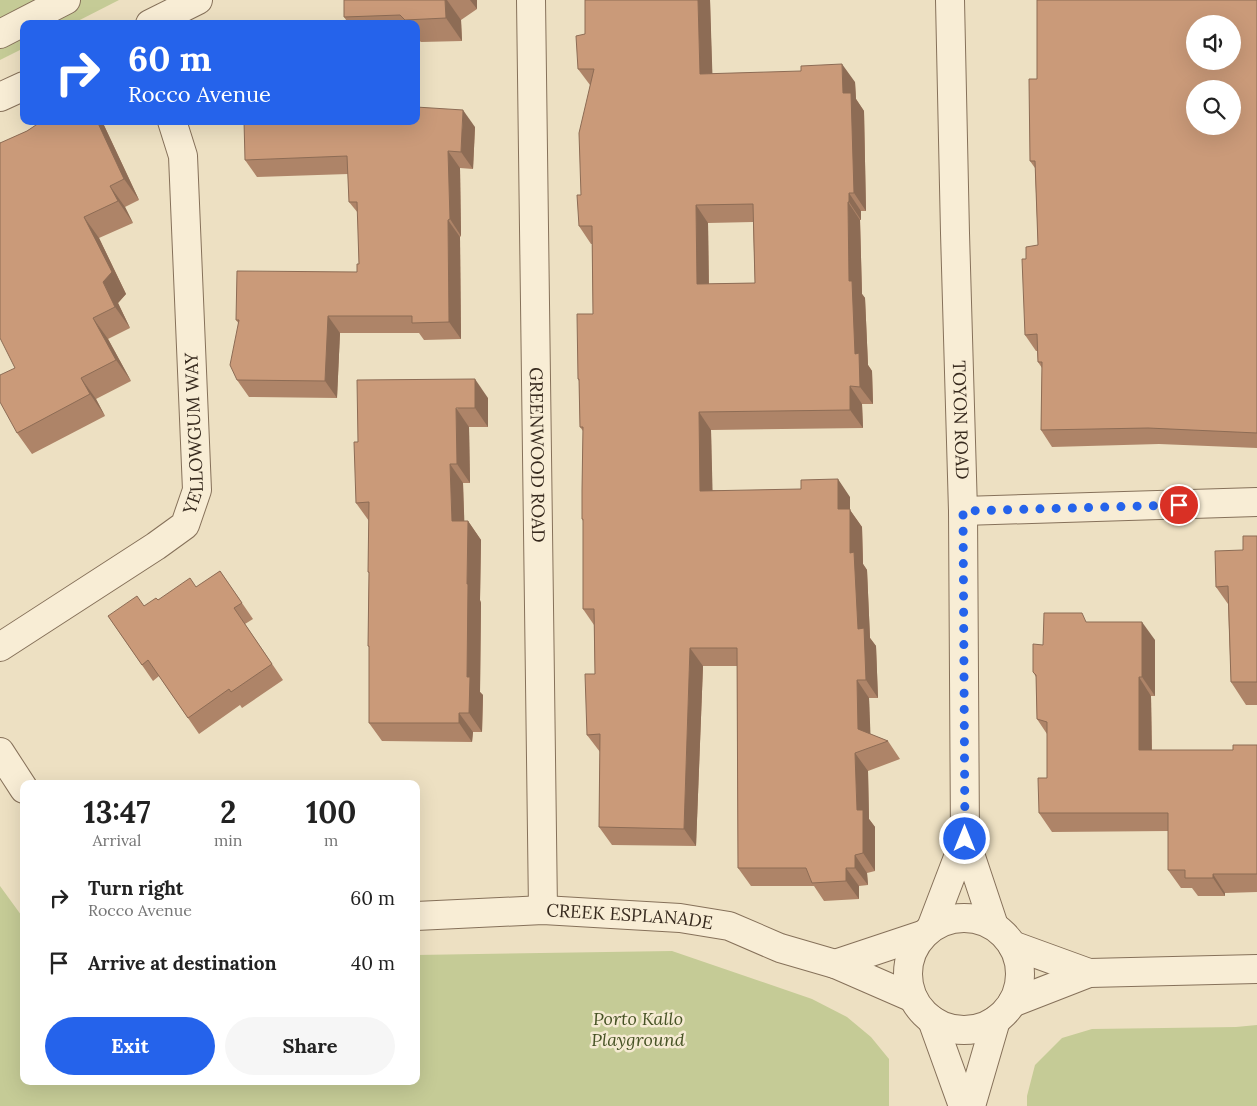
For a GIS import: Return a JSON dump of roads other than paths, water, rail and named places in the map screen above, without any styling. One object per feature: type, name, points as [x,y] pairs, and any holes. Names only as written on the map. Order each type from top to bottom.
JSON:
[{"type":"street","points":[[27,20],[66,0]]},
{"type":"street","points":[[158,20],[198,0]]},
{"type":"street","name":"GREENWOOD ROAD","points":[[531,0],[543,910]]},
{"type":"street","name":"TOYON ROAD","points":[[950,0],[954,224],[963,511],[965,839],[1003,935]]},
{"type":"street","points":[[0,34],[20,24]]},
{"type":"street","points":[[0,97],[20,88]]},
{"type":"street","name":"YELLOWGUM WAY","points":[[0,647],[156,546],[185,525],[197,490],[182,156],[173,125]]},
{"type":"street","points":[[963,511],[1257,502]]},
{"type":"street","points":[[0,752],[20,783]]},
{"type":"street","name":"TOYON ROAD","points":[[927,931],[965,839]]},
{"type":"street","name":"CREEK ESPLANADE","points":[[420,916],[543,910],[680,918],[728,926],[780,948],[834,964],[913,998]]},
{"type":"street","points":[[834,964],[927,931],[946,920],[962,917],[979,919],[1003,935],[1088,973]]},
{"type":"street","points":[[927,931],[913,948],[908,965],[908,982],[913,998],[921,1010],[932,1020],[948,1027],[964,1030],[981,1028],[1004,1012],[1088,973],[1257,969]]},
{"type":"street","points":[[970,1106],[1004,1012],[1018,989],[1020,974],[1018,958],[1003,935]]},
{"type":"street","points":[[932,1020],[963,1106]]},
{"type":"park label","name":"Porto Kallo Playground","points":[[638,1029]]}]
